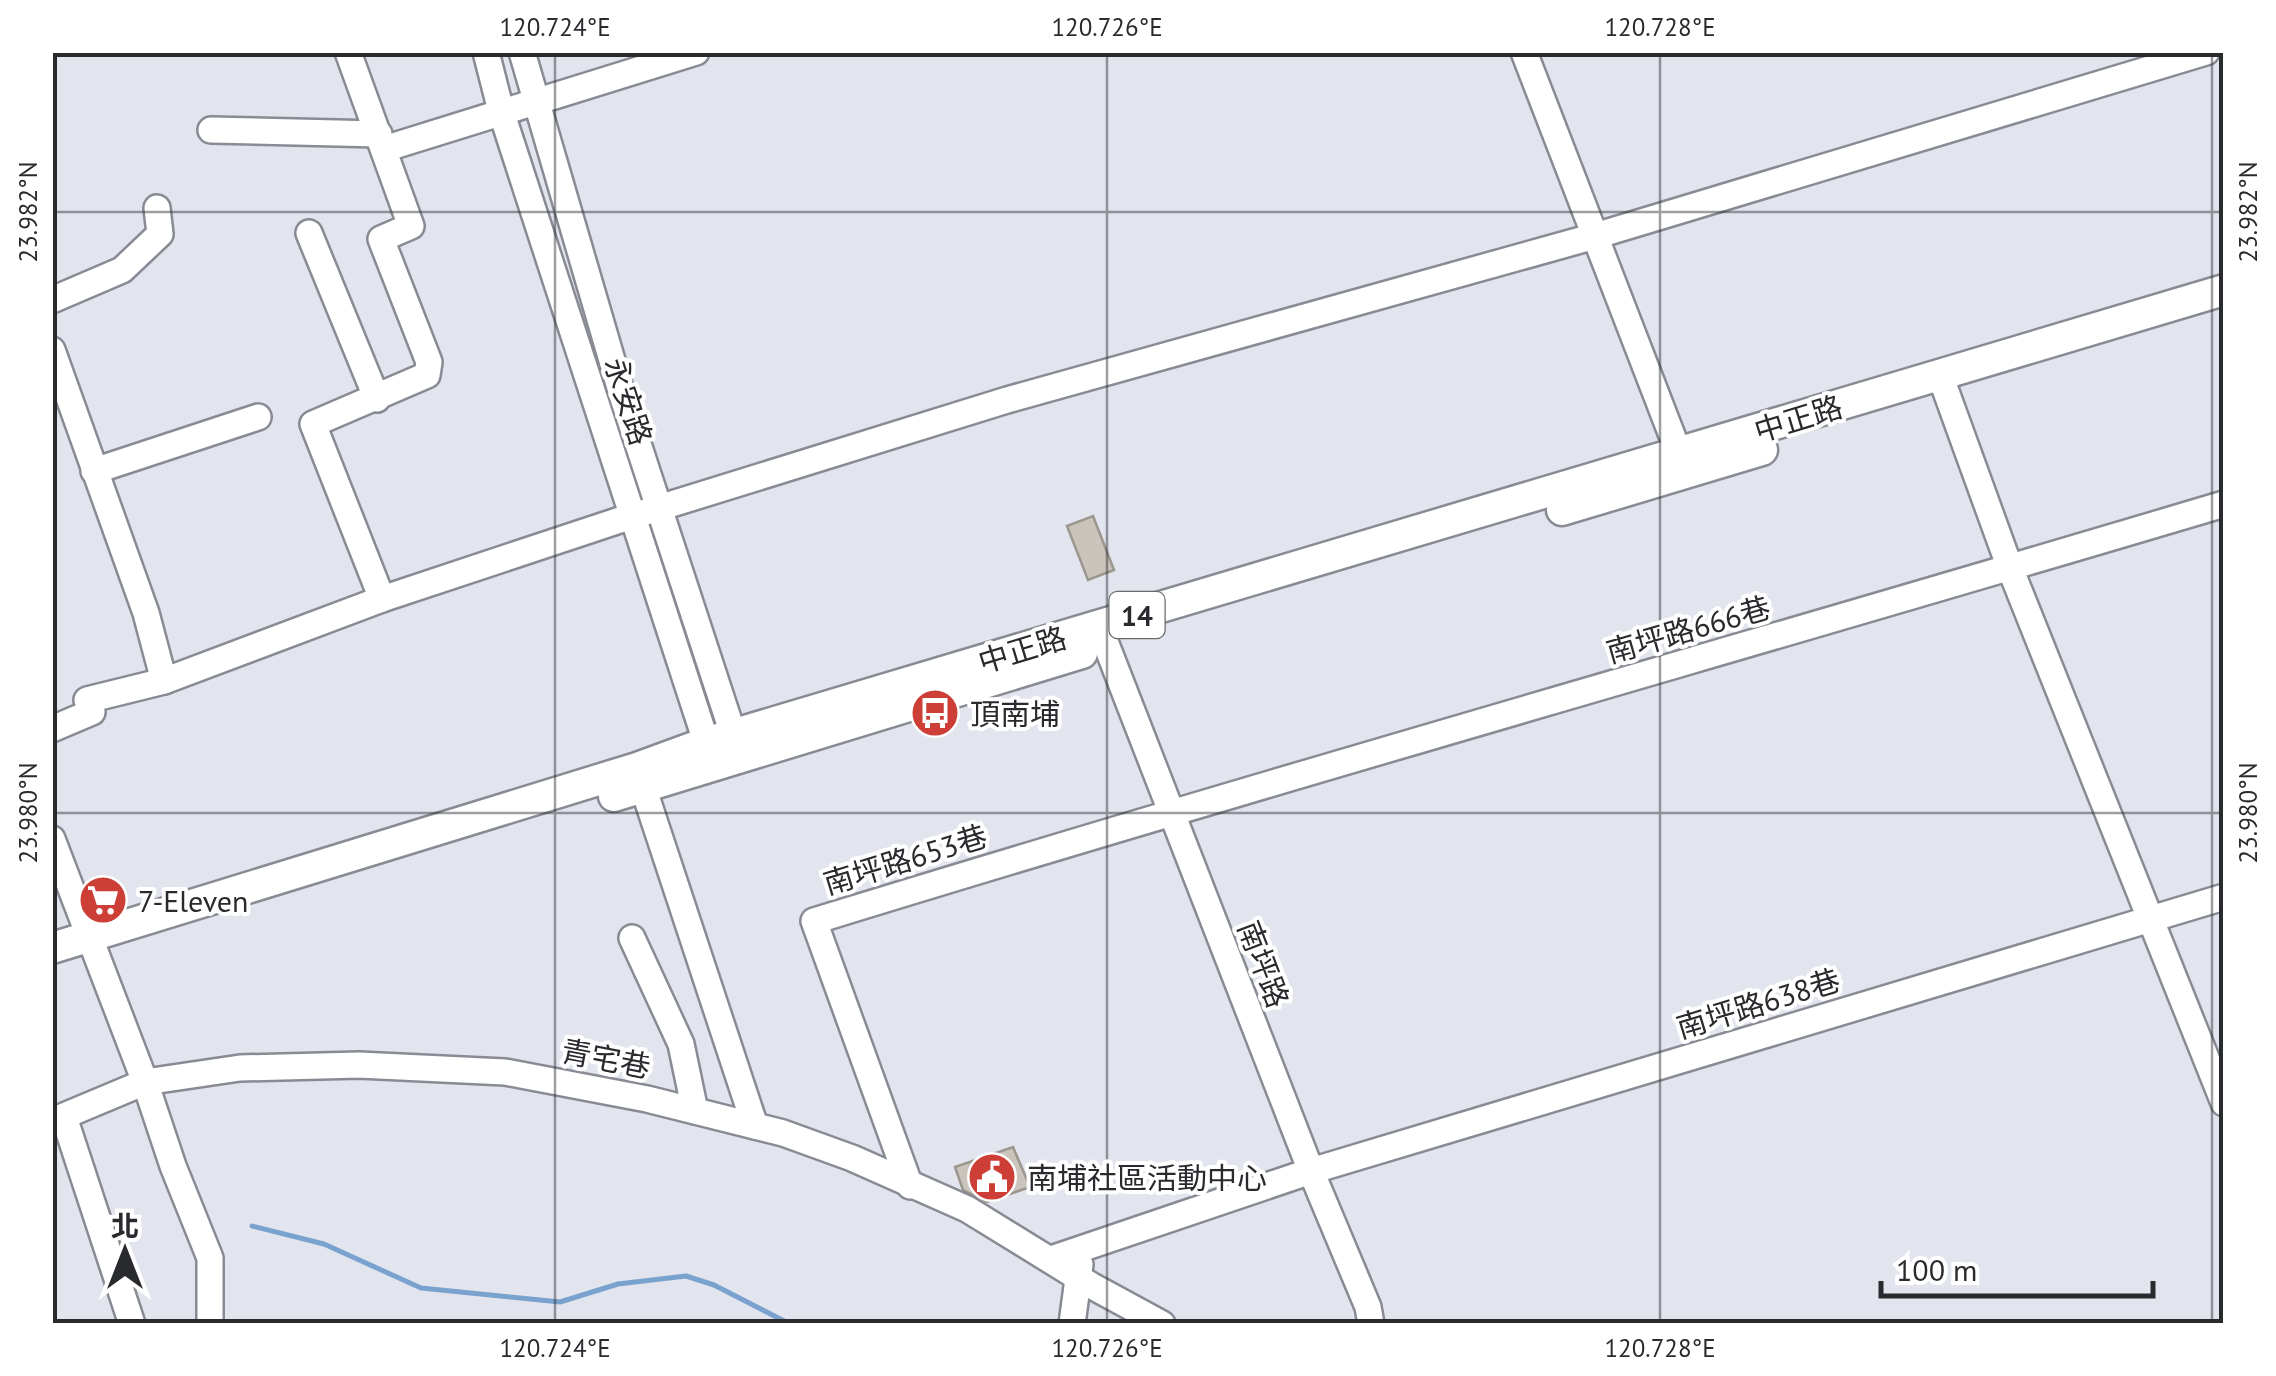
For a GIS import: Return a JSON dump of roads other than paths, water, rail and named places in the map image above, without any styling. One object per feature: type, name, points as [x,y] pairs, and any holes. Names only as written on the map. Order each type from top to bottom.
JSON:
[{"type":"main road","name":"中正路","points":[[52,969],[93,946],[637,768],[724,751],[1682,464],[1944,384],[2224,290]]},
{"type":"main road","name":"中正路","points":[[1944,384],[2224,312]]},
{"type":"main road","name":"中正路","points":[[52,948],[93,946],[642,788],[724,751]]},
{"type":"street","points":[[348,52],[411,226],[381,239],[429,362],[427,375],[314,424],[382,599]]},
{"type":"street","name":"永安路","points":[[486,52],[501,111],[632,516],[724,751]]},
{"type":"street","name":"永安路","points":[[522,52],[658,509],[724,751]]},
{"type":"street","points":[[211,130],[381,142],[536,102],[696,52]]},
{"type":"street","points":[[1524,52],[1682,464]]},
{"type":"street","points":[[52,728],[92,712],[88,700],[164,681],[382,599],[632,516],[1008,400],[1596,236],[2206,52]]},
{"type":"street","points":[[52,300],[122,270],[160,234],[157,208]]},
{"type":"street","points":[[309,232],[377,399]]},
{"type":"street","points":[[52,350],[146,613],[164,681]]},
{"type":"street","points":[[1944,384],[2010,568],[2224,1104]]},
{"type":"street","points":[[94,471],[258,417]]},
{"type":"street","name":"南坪路666巷","points":[[1170,812],[2224,504]]},
{"type":"street","name":"南坪路","points":[[1102,636],[1368,1307],[1371,1324]]},
{"type":"street","points":[[642,788],[755,1126]]},
{"type":"street","name":"南坪路653巷","points":[[910,1186],[814,922],[1170,812]]},
{"type":"street","points":[[52,839],[210,1258],[210,1324]]},
{"type":"street","name":"南坪路638巷","points":[[1050,1259],[1311,1171],[2224,896]]},
{"type":"street","points":[[632,938],[681,1044],[694,1111]]},
{"type":"street","name":"青宅巷","points":[[58,1119],[145,1082],[240,1068],[359,1065],[505,1072],[784,1133],[852,1158],[966,1209],[1162,1324]]},
{"type":"street","points":[[58,1119],[132,1324]]},
{"type":"street","points":[[1072,1324],[1080,1278],[1080,1249]]},
{"type":"waterway","points":[[252,1226],[324,1244],[421,1288],[560,1302],[618,1284],[686,1276],[714,1285],[790,1324]]},
{"type":"place","name":"頂南埔","points":[[935,713]]},
{"type":"place","name":"7-Eleven","points":[[103,900]]},
{"type":"place","name":"南埔社區活動中心","points":[[992,1177]]}]
